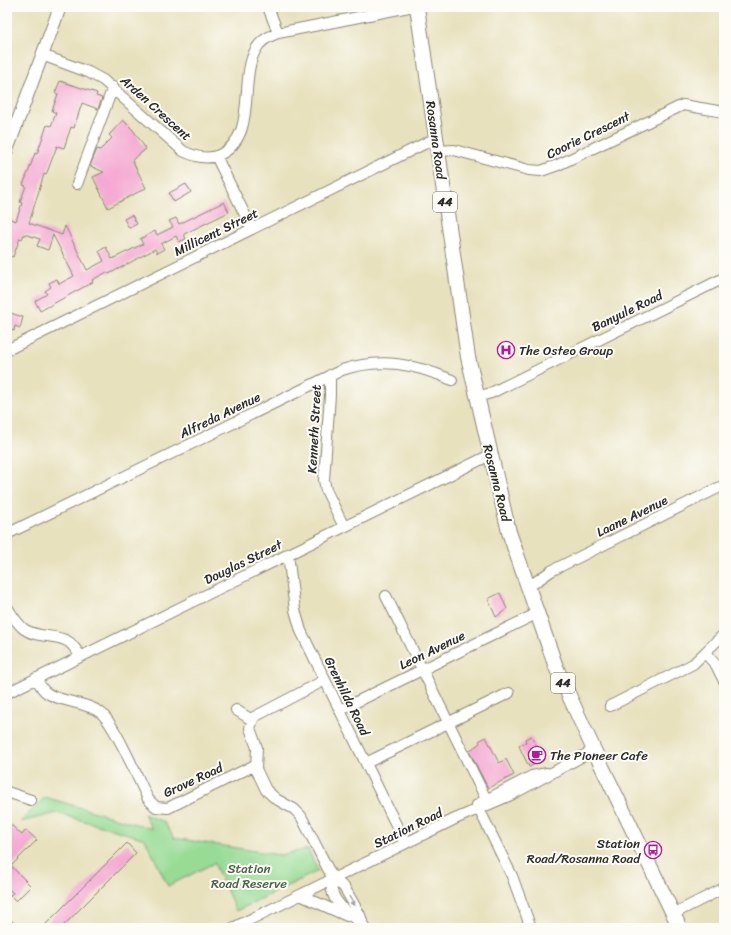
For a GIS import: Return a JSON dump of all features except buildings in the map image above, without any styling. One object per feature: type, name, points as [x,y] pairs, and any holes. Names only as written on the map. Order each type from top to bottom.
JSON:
[{"type":"highway","name":"Rosanna Road","points":[[417,7],[464,337],[509,532],[536,614],[556,667],[594,750],[680,928]]},
{"type":"main road","points":[[7,149],[60,7]]},
{"type":"street","points":[[268,7],[278,33]]},
{"type":"street","points":[[252,229],[216,156],[232,146],[241,130],[252,64],[256,49],[265,39],[278,33],[409,7]]},
{"type":"street","name":"Arden Crescent","points":[[42,55],[96,76],[113,87],[183,151],[202,157],[216,156]]},
{"type":"street","points":[[77,184],[113,87]]},
{"type":"street","name":"Coorie Crescent","points":[[437,144],[529,170],[541,171],[558,165],[683,104],[724,112]]},
{"type":"street","name":"Millicent Street","points":[[7,350],[252,229],[437,144]]},
{"type":"street","name":"Banyule Road","points":[[477,397],[491,393],[724,278]]},
{"type":"street","name":"Alfreda Avenue","points":[[7,534],[330,375],[358,365],[388,362],[423,368],[452,380]]},
{"type":"street","name":"Kenneth Street","points":[[330,375],[324,480],[326,490],[344,527]]},
{"type":"street","name":"Douglas Street","points":[[7,693],[490,455]]},
{"type":"street","name":"Laane Avenue","points":[[525,582],[551,571],[724,485]]},
{"type":"street","name":"Grenhilda Road","points":[[288,554],[298,624],[405,843]]},
{"type":"street","points":[[386,596],[449,722],[481,804],[512,876],[531,928]]},
{"type":"street","points":[[7,607],[17,623],[26,630],[40,636],[61,639],[69,643],[77,658]]},
{"type":"street","name":"Leon Avenue","points":[[340,710],[536,614]]},
{"type":"street","points":[[610,706],[693,664],[724,634]]},
{"type":"street","points":[[705,653],[716,665],[724,681]]},
{"type":"street","name":"Grove Road","points":[[40,677],[57,697],[91,708],[105,716],[114,729],[148,799],[156,807],[168,808],[255,765]]},
{"type":"street","points":[[325,680],[260,712],[252,720],[250,731],[257,748],[255,765],[269,794],[294,809],[302,816],[333,879],[344,887],[360,915],[364,928]]},
{"type":"street","points":[[366,763],[509,693]]},
{"type":"street","points":[[236,710],[252,720]]},
{"type":"street","name":"Station Road","points":[[233,928],[455,819],[481,804],[559,770],[594,750]]},
{"type":"street","points":[[7,792],[31,800]]},
{"type":"street","points":[[333,879],[331,885],[342,908],[364,928]]},
{"type":"street","points":[[673,914],[724,888]]},
{"type":"street","points":[[300,895],[353,918]]},
{"type":"street","points":[[7,924],[11,928]]},
{"type":"green space","name":"Station Road Reserve","points":[[45,797],[152,829],[144,814],[164,822],[174,838],[280,855],[308,849],[318,871],[236,911],[214,863],[168,886],[145,839],[57,813],[20,822]]},
{"type":"place","name":"The Osteo Group","points":[[506,350]]},
{"type":"place","name":"The Pioneer Cafe","points":[[537,755]]},
{"type":"place","name":"Station Road/Rosanna Road","points":[[653,850]]}]
